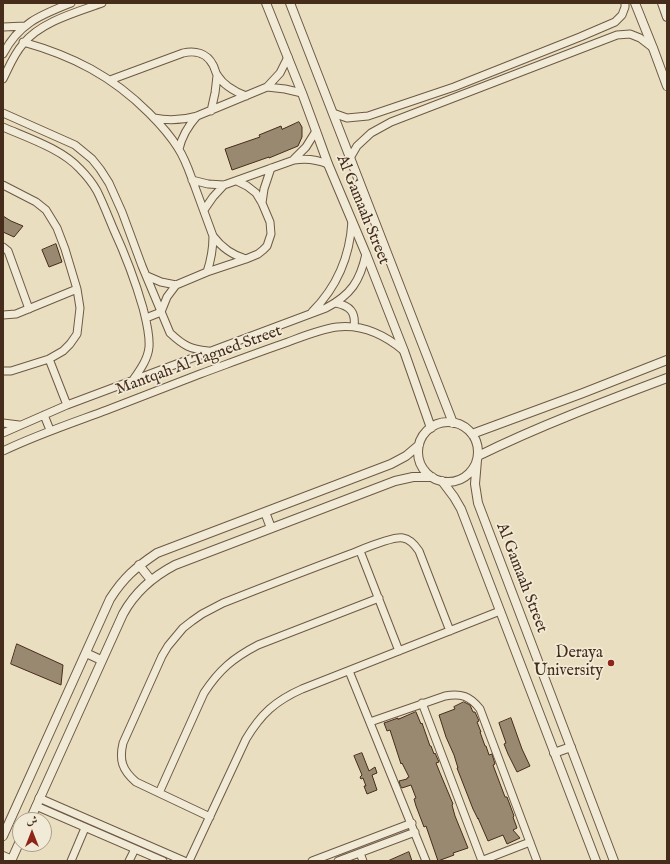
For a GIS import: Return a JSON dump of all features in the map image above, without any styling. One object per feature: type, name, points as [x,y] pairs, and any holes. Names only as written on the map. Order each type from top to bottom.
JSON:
[{"type":"street","points":[[3,54],[15,35],[25,26],[36,18],[71,3]]},
{"type":"street","points":[[3,79],[24,42],[37,31],[48,23],[102,3]]},
{"type":"street","name":"Al Gamaah Street","points":[[267,3],[328,164],[366,254],[404,351],[431,428]]},
{"type":"street","name":"Al Gamaah Street","points":[[290,3],[453,423]]},
{"type":"street","points":[[333,113],[347,118],[368,116],[454,87],[615,22],[622,15],[625,3]]},
{"type":"street","points":[[635,3],[667,86]]},
{"type":"street","points":[[662,3],[667,17]]},
{"type":"street","points":[[3,27],[25,26]]},
{"type":"street","points":[[350,158],[357,146],[371,133],[391,122],[617,35],[630,34],[640,38],[653,48]]},
{"type":"street","points":[[24,42],[69,57],[110,80],[140,104],[167,133],[179,149],[186,164],[213,236],[213,251],[207,272]]},
{"type":"street","points":[[110,80],[190,51],[203,54],[208,58],[217,76],[230,88],[246,96]]},
{"type":"street","points":[[154,118],[180,120],[197,116],[267,87],[280,74],[288,57]]},
{"type":"street","points":[[211,111],[217,76]]},
{"type":"street","points":[[267,87],[302,93]]},
{"type":"street","points":[[3,113],[75,145],[92,159],[109,183],[170,333],[186,346],[210,352]]},
{"type":"street","points":[[179,149],[181,141],[188,128],[197,116]]},
{"type":"street","points":[[20,135],[25,123]]},
{"type":"street","points":[[3,128],[55,150],[68,158],[80,169],[96,190],[126,257],[146,318],[149,348],[141,369],[133,380]]},
{"type":"street","points":[[294,160],[306,147],[316,132]]},
{"type":"street","points":[[192,180],[208,184],[224,185],[302,158],[328,164]]},
{"type":"street","points":[[262,203],[264,189],[271,168]]},
{"type":"street","points":[[146,318],[161,312],[167,297],[176,285],[258,254],[267,246],[270,240],[271,228],[262,203],[252,189],[237,180]]},
{"type":"street","points":[[3,185],[36,202],[46,210],[57,228],[65,249],[77,289],[80,308],[77,334],[63,351],[49,359],[11,371],[3,371]]},
{"type":"street","points":[[204,210],[224,185]]},
{"type":"street","points":[[310,314],[318,307],[331,290],[341,272],[348,252],[352,231],[352,221]]},
{"type":"street","points":[[213,236],[227,250],[238,257],[246,259]]},
{"type":"street","points":[[121,245],[133,240]]},
{"type":"street","points":[[3,246],[8,251],[29,309]]},
{"type":"street","name":"Mantqah Al Tagned Street","points":[[3,433],[67,405],[326,308],[348,294],[363,269],[366,254]]},
{"type":"street","points":[[147,276],[161,282],[176,285]]},
{"type":"street","points":[[3,314],[16,314],[77,289]]},
{"type":"street","points":[[336,303],[345,305],[351,310],[355,317],[354,327]]},
{"type":"street","name":"Mantqah Al Tagned Street","points":[[3,451],[50,430],[250,355],[323,330],[338,327],[365,329],[381,335],[404,351]]},
{"type":"street","points":[[49,359],[67,405]]},
{"type":"street","points":[[472,434],[667,360]]},
{"type":"street","points":[[477,458],[515,438],[589,407],[664,380]]},
{"type":"street","points":[[44,415],[50,430]]},
{"type":"street","points":[[3,423],[21,425]]},
{"type":"street","points":[[442,423],[453,423],[464,427],[472,434],[477,445],[477,458],[470,473],[464,478],[449,482],[432,477],[426,472],[419,460],[418,452],[423,436],[431,428],[442,423]]},
{"type":"street","points":[[3,836],[110,599],[118,586],[128,575],[139,565],[157,553],[391,464],[406,456],[419,445]]},
{"type":"street","name":"Al Gamaah Street","points":[[477,458],[475,484],[478,503],[614,861]]},
{"type":"street","points":[[34,812],[101,660],[127,607],[141,589],[151,580],[162,571],[175,565],[395,481],[413,477],[432,477]]},
{"type":"street","name":"Al Gamaah Street","points":[[442,481],[461,509],[596,861]]},
{"type":"street","points":[[265,512],[271,528]]},
{"type":"street","points":[[210,817],[136,782],[129,776],[121,760],[121,751],[124,743],[162,656],[175,637],[192,621],[212,608],[395,538],[402,538],[409,540],[419,551],[450,631]]},
{"type":"street","points":[[360,551],[399,651]]},
{"type":"street","points":[[139,565],[151,580]]},
{"type":"street","points":[[159,793],[204,693],[212,680],[222,669],[245,652],[258,645],[379,598]]},
{"type":"street","points":[[189,861],[246,739],[254,726],[275,704],[288,696],[500,611]]},
{"type":"street","points":[[86,654],[101,660]]},
{"type":"street","points":[[349,671],[426,861]]},
{"type":"street","points":[[370,722],[444,696],[453,694],[469,698],[480,709],[537,861]]},
{"type":"street","points":[[422,704],[482,861],[530,842]]},
{"type":"street","points":[[554,753],[571,747]]},
{"type":"street","points":[[38,802],[85,828],[163,861]]},
{"type":"street","points":[[38,802],[184,861]]},
{"type":"street","points":[[312,861],[412,824]]},
{"type":"street","points":[[71,861],[85,828]]},
{"type":"street","points":[[338,861],[415,832]]},
{"type":"street","points":[[129,861],[134,849]]},
{"type":"street","points":[[360,853],[363,861]]},
{"type":"street","points":[[3,856],[12,860]]},
{"type":"building","points":[[299,122],[302,127],[302,137],[298,146],[269,158],[232,170],[225,149],[260,137],[259,135],[281,126],[282,129]]},
{"type":"building","points":[[3,216],[23,226],[14,237],[3,232]]},
{"type":"building","points":[[56,244],[62,262],[49,267],[42,250]]},
{"type":"building","points":[[17,644],[63,665],[61,685],[11,664]]},
{"type":"building","points":[[464,702],[470,705],[479,721],[477,722],[485,746],[489,755],[492,754],[495,764],[493,765],[514,816],[513,817],[517,828],[513,830],[520,838],[507,844],[503,835],[488,841],[473,809],[457,768],[454,755],[439,715],[455,709],[454,707]]},
{"type":"building","points":[[416,712],[421,724],[422,723],[430,746],[439,762],[436,763],[453,804],[455,816],[468,848],[453,853],[454,855],[438,861],[426,826],[424,827],[416,806],[414,799],[416,798],[411,785],[402,788],[400,785],[399,781],[409,777],[402,763],[401,764],[390,730],[387,731],[384,723]]},
{"type":"building","points":[[511,718],[530,766],[517,772],[504,744],[506,743],[499,723]]},
{"type":"building","points":[[362,753],[369,771],[375,767],[377,773],[372,775],[377,790],[367,794],[364,786],[366,786],[363,778],[361,779],[360,777],[362,775],[354,756]]},
{"type":"building","points":[[409,852],[412,861],[388,861]]},
{"type":"place","name":"Deraya University","points":[[611,663]]}]
